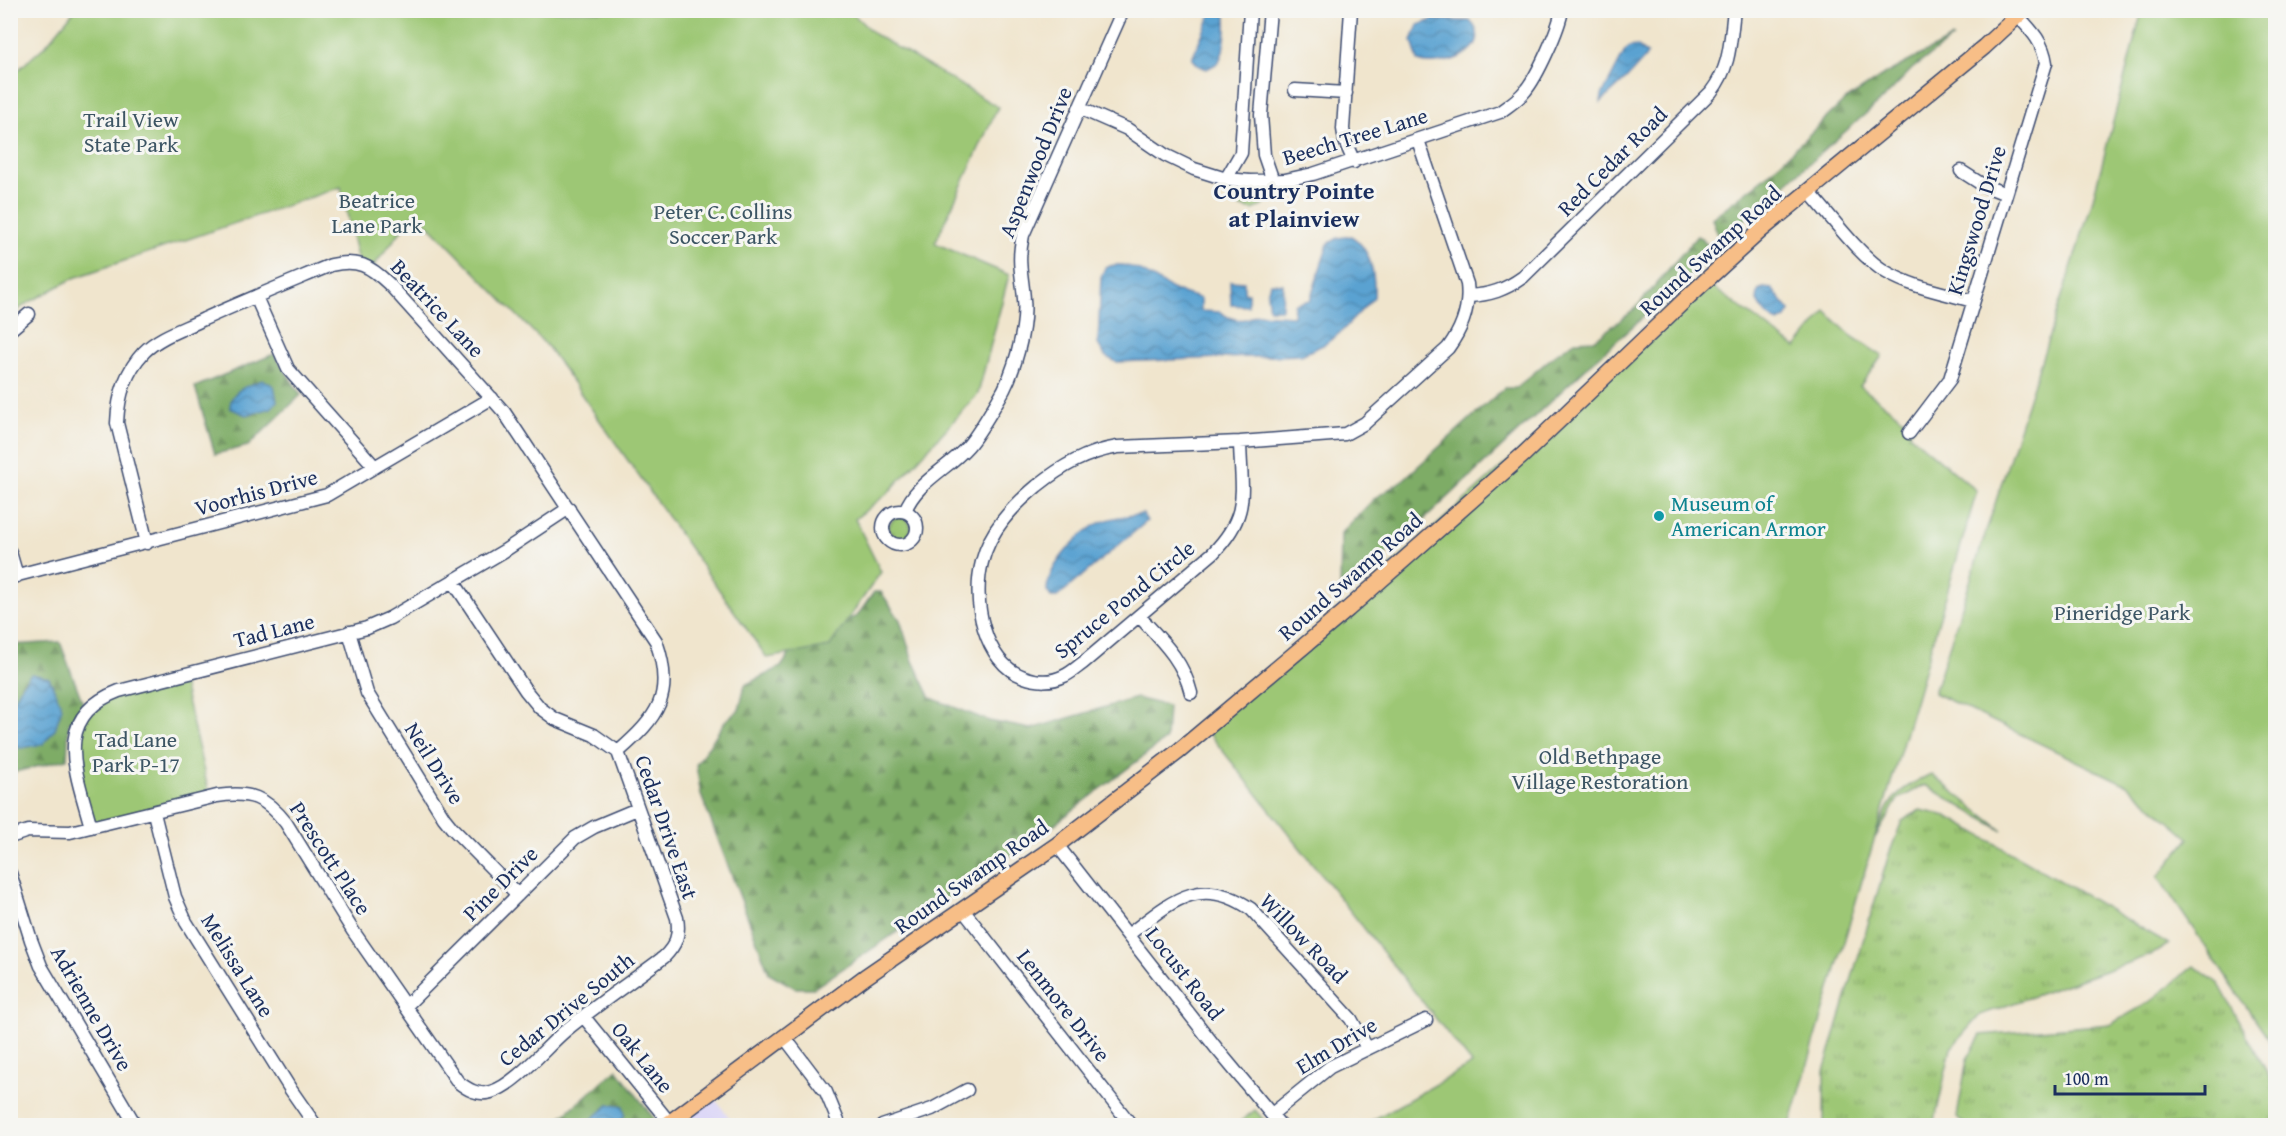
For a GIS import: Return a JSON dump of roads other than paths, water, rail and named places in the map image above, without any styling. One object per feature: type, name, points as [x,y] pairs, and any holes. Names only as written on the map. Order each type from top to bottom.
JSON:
[{"type":"main road","name":"Round Swamp Road","points":[[667,1124],[865,977],[1057,845],[1179,752],[1348,609],[1524,454],[1760,231],[1984,47],[2020,13]]},
{"type":"street","name":"Aspenwood Drive","points":[[905,511],[910,497],[967,447],[1006,385],[1014,364],[1023,319],[1024,299],[1019,267],[1023,235],[1123,10]]},
{"type":"street","points":[[1226,179],[1241,153],[1250,10]]},
{"type":"street","points":[[1270,10],[1261,115],[1264,156],[1273,181]]},
{"type":"street","points":[[1351,10],[1343,129],[1345,141],[1354,162]]},
{"type":"street","name":"Beech Tree Lane","points":[[1079,108],[1127,129],[1194,169],[1226,179],[1273,181],[1313,174],[1500,112],[1517,100],[1527,89],[1556,32],[1562,10]]},
{"type":"street","name":"Red Cedar Road","points":[[1468,296],[1487,295],[1507,289],[1523,277],[1711,92],[1722,78],[1727,64],[1734,10]]},
{"type":"street","name":"Kingswood Drive","points":[[1909,433],[1950,379],[2046,63],[2039,38],[2020,13]]},
{"type":"street","points":[[1295,90],[1346,93]]},
{"type":"street","name":"Spruce Pond Circle","points":[[1240,442],[1242,506],[1236,525],[1213,553],[1064,676],[1049,680],[1033,680],[1018,675],[1006,666],[994,651],[986,634],[980,610],[978,588],[982,562],[990,539],[1015,504],[1065,465],[1101,450],[1125,446],[1240,442],[1345,434],[1365,423],[1448,348],[1458,334],[1468,296],[1458,256],[1418,140]]},
{"type":"street","points":[[1961,171],[1983,185],[2006,194]]},
{"type":"street","points":[[1809,192],[1863,252],[1884,271],[1902,280],[1973,301]]},
{"type":"street","name":"Beatrice Lane","points":[[147,543],[118,432],[117,405],[122,386],[133,365],[160,339],[255,297],[331,265],[343,262],[363,264],[372,268],[389,284],[492,398],[517,430],[656,641],[662,659],[664,677],[659,704],[649,723],[618,752]]},
{"type":"street","points":[[255,297],[288,369],[375,467]]},
{"type":"street","points":[[10,330],[29,314]]},
{"type":"street","name":"Voorhis Drive","points":[[14,577],[317,499],[338,490],[492,398]]},
{"type":"street","name":"Tad Lane","points":[[92,827],[76,771],[73,745],[75,728],[81,718],[97,702],[119,691],[367,628],[390,618],[504,551],[569,508]]},
{"type":"street","points":[[10,552],[14,577]]},
{"type":"street","name":"Cedar Drive East","points":[[453,581],[526,692],[540,708],[555,719],[594,735],[618,752],[677,918],[675,943]]},
{"type":"street","points":[[1139,616],[1176,656],[1187,676],[1191,693]]},
{"type":"street","name":"Neil Drive","points":[[349,632],[367,693],[444,818],[518,895]]},
{"type":"street","name":"Prescott Place","points":[[10,837],[28,831],[70,832],[232,793],[254,796],[273,807],[286,823],[353,931],[458,1082],[468,1090],[476,1092]]},
{"type":"street","name":"Pine Drive","points":[[406,1006],[575,838],[594,827],[637,809]]},
{"type":"street","name":"Melissa Lane","points":[[154,813],[175,897],[186,922],[291,1090],[316,1125]]},
{"type":"street","name":"Locust Road","points":[[1057,845],[1216,1049],[1281,1125]]},
{"type":"street","name":"Adrienne Drive","points":[[10,873],[41,966],[136,1125]]},
{"type":"street","name":"Willow Road","points":[[1128,935],[1182,897],[1205,892],[1230,897],[1251,909],[1351,1018],[1367,1048]]},
{"type":"street","name":"Lenmore Drive","points":[[963,910],[1132,1125]]},
{"type":"street","name":"Cedar Drive South","points":[[476,1092],[490,1093],[506,1085],[566,1030],[664,957],[675,943]]},
{"type":"street","name":"Oak Lane","points":[[584,1017],[667,1124]]},
{"type":"street","name":"Elm Drive","points":[[1272,1114],[1317,1076],[1367,1048],[1426,1020]]},
{"type":"street","points":[[785,1038],[826,1092],[840,1125]]},
{"type":"street","points":[[882,1125],[932,1109],[967,1090]]},
{"type":"water","points":[[1214,11],[1225,12],[1225,38],[1218,63],[1207,69],[1199,66],[1192,58]]},
{"type":"water","points":[[1432,20],[1470,21],[1477,31],[1477,41],[1472,49],[1452,60],[1440,63],[1418,61],[1412,41],[1418,25]]},
{"type":"water","points":[[1637,46],[1647,54],[1645,58],[1601,102],[1602,95],[1625,51]]},
{"type":"water","points":[[1351,236],[1358,241],[1367,255],[1374,280],[1374,297],[1341,332],[1325,344],[1301,355],[1116,362],[1105,356],[1098,344],[1101,277],[1105,268],[1114,265],[1132,267],[1174,290],[1201,299],[1201,311],[1220,312],[1238,320],[1257,314],[1293,316],[1294,304],[1310,300],[1328,244],[1338,238]]},
{"type":"water","points":[[1230,281],[1244,282],[1244,292],[1248,293],[1248,306],[1231,305]]},
{"type":"water","points":[[1270,283],[1283,284],[1282,309],[1269,309],[1267,294]]},
{"type":"water","points":[[1763,288],[1772,289],[1790,311],[1786,318],[1779,322],[1764,311],[1757,301],[1758,291]]},
{"type":"water","points":[[263,380],[274,386],[277,401],[271,408],[246,415],[230,408],[236,392]]},
{"type":"water","points":[[1143,514],[1147,521],[1057,597],[1051,597],[1047,591],[1048,582],[1056,564],[1077,539],[1104,521]]},
{"type":"water","points":[[31,674],[49,678],[62,707],[55,729],[43,744],[21,748],[11,747],[11,700],[15,699]]},
{"type":"water","points":[[609,1105],[623,1106],[625,1115],[616,1125],[585,1125]]},
{"type":"place","name":"Museum of American Armor","points":[[1659,516]]},
{"type":"district","name":"Country Pointe at Plainview","points":[[1294,205]]},
{"type":"park label","name":"Trail View State Park","points":[[131,132]]},
{"type":"park label","name":"Beatrice Lane Park","points":[[377,212]]},
{"type":"park label","name":"Peter C. Collins Soccer Park","points":[[723,224]]},
{"type":"park label","name":"Pineridge Park","points":[[2122,612]]},
{"type":"park label","name":"Tad Lane Park P-17","points":[[136,752]]},
{"type":"park label","name":"Old Bethpage Village Restoration","points":[[1600,768]]}]
